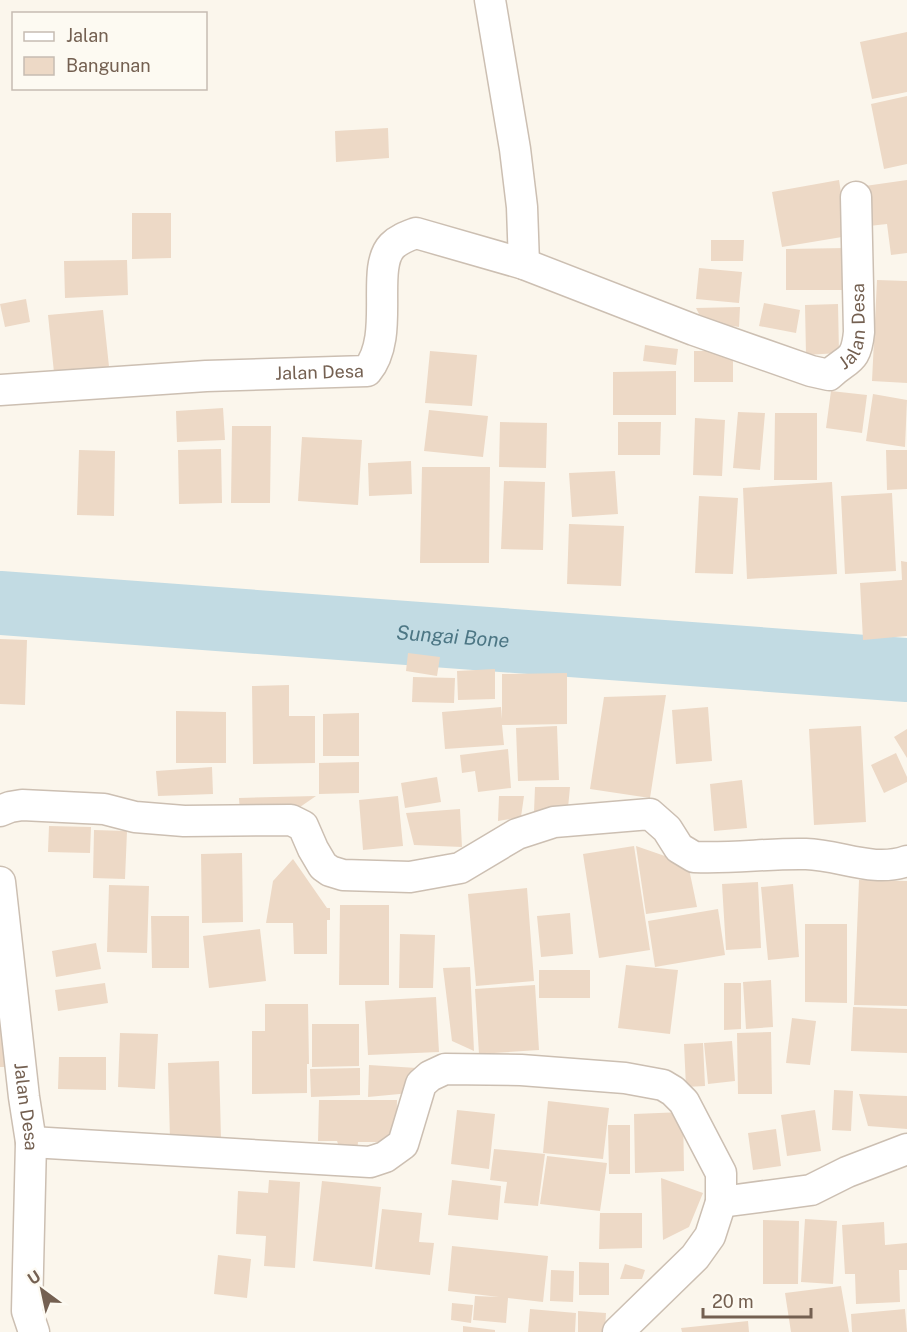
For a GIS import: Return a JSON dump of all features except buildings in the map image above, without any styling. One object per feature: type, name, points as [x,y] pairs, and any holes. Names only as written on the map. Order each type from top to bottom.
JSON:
[{"type":"street","points":[[489,0],[515,149],[522,207],[524,264]]},
{"type":"street","name":"Jalan Desa","points":[[0,390],[206,376],[367,371],[374,362],[380,345],[384,264],[391,248],[402,239],[421,233],[524,264],[694,330],[811,371],[829,375],[852,357],[858,344],[856,196]]},
{"type":"street","points":[[0,811],[22,806],[104,809],[135,817],[184,820],[291,820],[303,826],[323,867],[343,875],[410,877],[460,868],[517,834],[554,822],[650,814],[667,829],[680,848],[694,857],[807,854],[830,856],[868,865],[892,866],[907,861]]},
{"type":"street","name":"Jalan Desa","points":[[0,882],[31,1142],[27,1311],[34,1332]]},
{"type":"street","points":[[31,1142],[370,1162],[385,1157],[403,1144],[421,1084],[430,1076],[445,1069],[521,1070],[625,1078],[663,1085],[674,1091],[684,1102],[721,1173],[721,1202],[710,1236],[695,1257],[618,1332]]},
{"type":"street","points":[[721,1202],[811,1190],[907,1149]]},
{"type":"waterway","name":"Sungai Bone","points":[[0,603],[907,670]]}]
